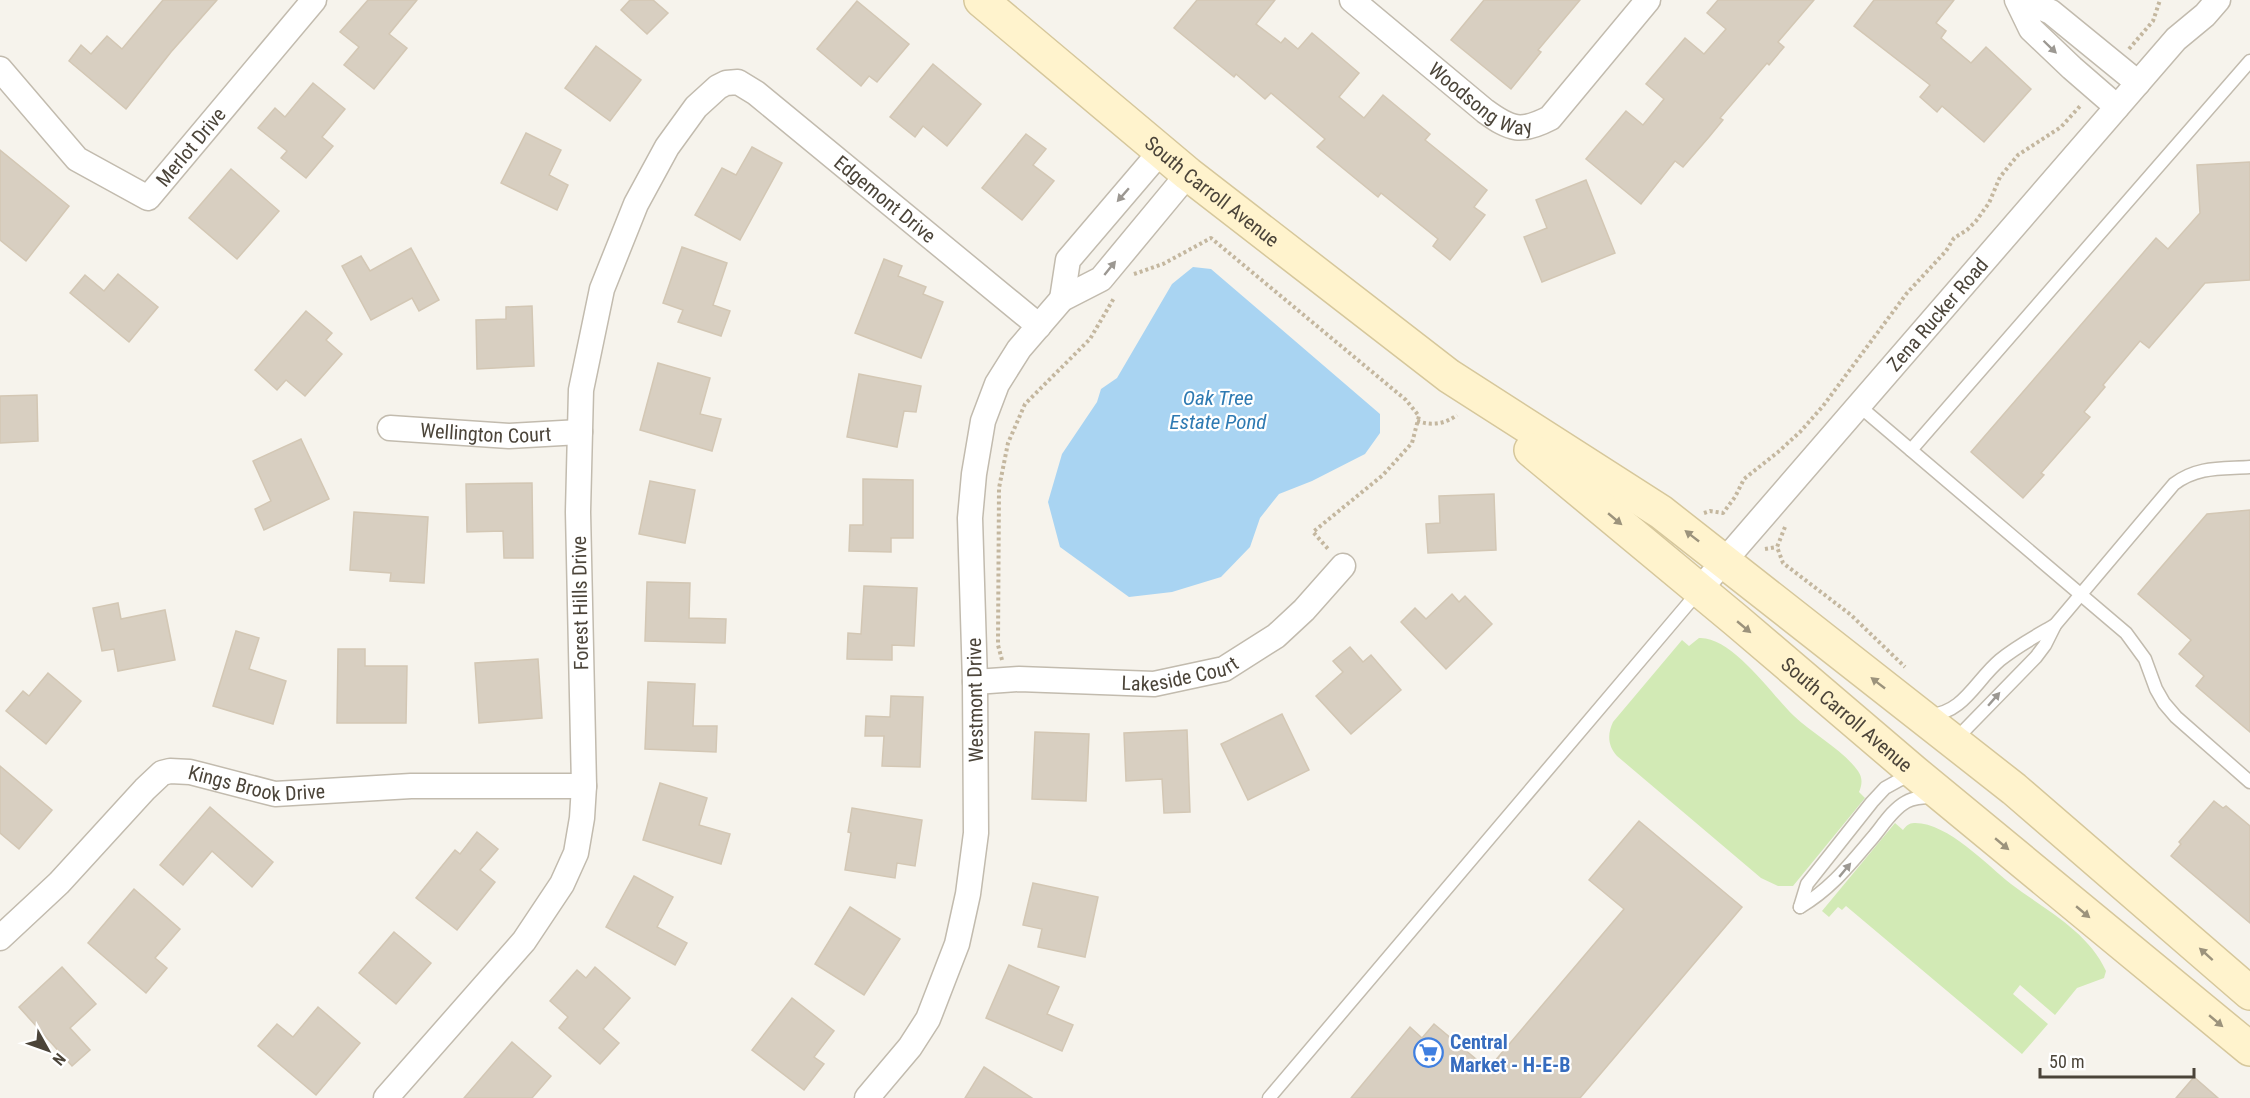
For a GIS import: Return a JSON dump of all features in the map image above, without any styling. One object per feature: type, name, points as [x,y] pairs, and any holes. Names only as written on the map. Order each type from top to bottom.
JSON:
[{"type":"main road","name":"South Carroll Avenue","points":[[981,0],[1188,174],[1449,376],[1661,512],[1724,561],[2045,815],[2250,993]]},
{"type":"main road","name":"South Carroll Avenue","points":[[1449,376],[1502,427],[1700,590],[1914,772],[2250,1049]]},
{"type":"main road","points":[[1825,696],[1898,746],[1918,752],[1942,747],[1953,741]]},
{"type":"main road","points":[[1914,772],[1937,769],[1956,772],[1974,778],[2045,815]]},
{"type":"street","name":"Merlot Drive","points":[[0,69],[77,159],[148,198],[314,0]]},
{"type":"street","name":"Woodsong Way","points":[[1352,0],[1485,111],[1503,125],[1517,129],[1534,126],[1550,118],[1648,0]]},
{"type":"street","points":[[2017,0],[2031,29],[2117,107]]},
{"type":"street","points":[[2024,0],[2051,12],[2138,83]]},
{"type":"street","name":"Zena Rucker Road","points":[[2176,39],[2180,22],[2197,0]]},
{"type":"street","name":"Zena Rucker Road","points":[[1700,590],[2176,39],[2205,15],[2218,0]]},
{"type":"street","name":"Edgemont Drive","points":[[726,83],[738,82],[756,93],[1039,326]]},
{"type":"street","name":"Forest Hills Drive","points":[[386,1098],[524,941],[562,884],[576,853],[582,818],[584,786],[578,512],[581,390],[603,289],[636,204],[667,147],[696,107],[726,83]]},
{"type":"street","points":[[1062,299],[1068,260],[1161,151]]},
{"type":"street","name":"Westmont Drive","points":[[867,1098],[910,1047],[928,1019],[957,944],[968,894],[976,833],[975,682],[970,518],[974,474],[983,421],[997,384],[1019,349],[1062,299],[1101,279],[1188,174]]},
{"type":"street","name":"Wellington Court","points":[[390,428],[509,436],[580,432]]},
{"type":"street","name":"Lakeside Court","points":[[975,682],[1007,680],[1155,684],[1224,669],[1276,636],[1304,610],[1343,566]]},
{"type":"street","name":"Kings Brook Drive","points":[[0,938],[59,883],[162,773],[190,772],[275,794],[411,786],[584,786]]},
{"type":"lane","points":[[1911,450],[2250,61]]},
{"type":"lane","points":[[1858,405],[2126,633],[2137,645],[2145,659],[2164,704],[2250,782]]},
{"type":"lane","points":[[1953,741],[2036,657],[2055,625],[2174,484],[2187,474],[2201,470],[2250,467]]},
{"type":"lane","points":[[1269,1098],[1700,590]]},
{"type":"lane","points":[[1916,712],[1940,714],[1953,709],[1998,662],[2025,642],[2055,625]]},
{"type":"lane","points":[[1914,772],[1885,788],[1872,802],[1807,884],[1800,907],[1820,895],[1836,881],[1893,813],[1906,801],[1923,797],[1946,798]]},
{"type":"path","points":[[2116,65],[2153,21],[2160,0]]},
{"type":"path","points":[[1698,516],[1710,511],[1723,513],[1735,497],[1744,479],[1800,432],[1823,406],[1907,293],[1946,251],[1953,238],[1967,230],[1976,221],[1989,203],[2000,177],[2018,155],[2061,127],[2095,88]]},
{"type":"path","points":[[1128,281],[1135,273],[1163,264],[1211,238],[1406,400],[1419,416],[1412,443],[1383,475],[1313,532],[1343,566]]},
{"type":"path","points":[[1007,680],[998,645],[999,488],[1008,443],[1025,404],[1090,339],[1115,297]]},
{"type":"path","points":[[1417,422],[1427,424],[1447,422],[1457,415]]},
{"type":"path","points":[[1764,549],[1777,547]]},
{"type":"green space","points":[[1699,638],[1712,640],[1725,646],[1738,656],[1794,716],[1845,756],[1861,776],[1859,792],[1865,798],[1793,886],[1778,886],[1761,878],[1617,756],[1610,744],[1609,736],[1613,722],[1682,640],[1689,646]]},
{"type":"green space","points":[[1895,823],[1903,830],[1912,823],[1940,829],[1966,846],[2011,884],[2077,932],[2098,957],[2106,971],[2104,978],[2077,988],[2055,1015],[2020,985],[2013,994],[2048,1024],[2022,1054],[1846,906],[1842,910],[1838,907],[1829,917],[1822,911]]},
{"type":"water","name":"Oak Tree Estate Pond","points":[[1193,267],[1211,269],[1380,414],[1380,433],[1365,454],[1312,481],[1279,494],[1260,518],[1250,547],[1221,577],[1172,592],[1129,597],[1060,547],[1048,502],[1062,454],[1097,402],[1101,389],[1117,378],[1172,284]]},
{"type":"building","points":[[163,0],[217,0],[171,52],[126,109],[69,61],[81,45],[91,54],[107,36],[122,49]]},
{"type":"building","points":[[368,0],[417,0],[389,34],[407,48],[374,89],[344,65],[359,47],[340,32]]},
{"type":"building","points":[[630,0],[653,0],[668,13],[647,34],[621,10]]},
{"type":"building","points":[[1197,0],[1275,0],[1256,24],[1281,43],[1285,38],[1298,49],[1312,33],[1359,73],[1339,97],[1364,118],[1383,95],[1430,134],[1425,140],[1487,190],[1474,207],[1485,215],[1450,260],[1433,246],[1438,239],[1381,193],[1378,197],[1317,147],[1325,139],[1271,93],[1265,99],[1236,74],[1234,77],[1174,28]]},
{"type":"building","points":[[1484,0],[1580,0],[1538,50],[1541,52],[1511,89],[1451,40]]},
{"type":"building","points":[[1718,0],[1814,0],[1778,42],[1784,47],[1769,65],[1767,63],[1720,118],[1723,120],[1709,137],[1683,167],[1675,161],[1641,204],[1586,159],[1626,111],[1643,125],[1664,99],[1646,84],[1685,38],[1704,54],[1726,29],[1707,13]]},
{"type":"building","points":[[1874,0],[1954,0],[1936,23],[1946,31],[1941,38],[1971,63],[1986,47],[2031,89],[1984,142],[1942,106],[1937,112],[1920,97],[1930,85],[1854,26]]},
{"type":"building","points":[[857,1],[909,44],[877,82],[869,76],[861,86],[817,49]]},
{"type":"building","points":[[596,46],[641,80],[610,121],[565,88]]},
{"type":"building","points":[[933,64],[981,104],[947,146],[923,126],[915,137],[890,117]]},
{"type":"building","points":[[313,83],[345,109],[322,137],[333,146],[306,178],[281,158],[287,151],[258,128],[275,108],[285,117]]},
{"type":"building","points":[[526,133],[561,150],[549,175],[568,185],[557,210],[501,183]]},
{"type":"building","points":[[1026,134],[1046,149],[1033,165],[1054,181],[1022,220],[982,188]]},
{"type":"building","points":[[752,147],[782,163],[740,240],[695,215],[722,168],[736,175]]},
{"type":"building","points":[[0,150],[69,206],[26,261],[0,240]]},
{"type":"building","points":[[2250,162],[2250,280],[2205,283],[2149,348],[2140,341],[2103,385],[2105,387],[2084,412],[2090,417],[2041,473],[2044,475],[2023,498],[1971,452],[2156,238],[2168,249],[2200,213],[2197,165]]},
{"type":"building","points":[[231,169],[279,211],[237,259],[189,218]]},
{"type":"building","points":[[1586,180],[1615,253],[1542,282],[1524,237],[1547,228],[1536,200]]},
{"type":"building","points":[[682,247],[727,263],[713,305],[730,311],[721,336],[678,322],[683,310],[663,303]]},
{"type":"building","points":[[411,248],[439,300],[419,311],[412,298],[371,320],[342,266],[361,256],[370,271]]},
{"type":"building","points":[[884,259],[902,266],[898,276],[926,287],[923,294],[943,302],[921,358],[855,333]]},
{"type":"building","points":[[118,274],[158,307],[129,342],[70,293],[85,275],[104,291]]},
{"type":"building","points":[[532,306],[534,366],[477,369],[476,320],[506,319],[506,307]]},
{"type":"building","points":[[306,311],[332,333],[326,340],[342,354],[305,396],[286,380],[277,390],[255,370]]},
{"type":"building","points":[[658,363],[710,378],[700,414],[721,419],[712,451],[640,430]]},
{"type":"building","points":[[859,374],[921,386],[916,412],[904,411],[897,447],[847,437]]},
{"type":"building","points":[[37,395],[38,441],[0,443],[0,396]]},
{"type":"building","points":[[301,439],[329,499],[264,530],[255,509],[271,501],[253,461]]},
{"type":"building","points":[[863,479],[913,480],[913,538],[891,538],[891,552],[849,551],[850,525],[863,525]]},
{"type":"building","points":[[650,481],[695,490],[685,543],[639,534]]},
{"type":"building","points":[[532,483],[533,558],[504,558],[503,531],[467,532],[466,484]]},
{"type":"building","points":[[1494,494],[1496,550],[1428,553],[1426,524],[1440,523],[1439,496]]},
{"type":"building","points":[[2250,510],[2250,732],[2196,686],[2204,676],[2179,654],[2191,640],[2138,594],[2207,514]]},
{"type":"building","points":[[354,512],[428,517],[424,583],[390,581],[391,573],[350,570]]},
{"type":"building","points":[[647,582],[690,583],[689,618],[726,619],[725,643],[645,641]]},
{"type":"building","points":[[864,586],[917,588],[914,646],[892,645],[892,660],[847,659],[848,633],[861,634]]},
{"type":"building","points":[[1452,594],[1459,602],[1465,596],[1492,624],[1446,669],[1401,622],[1415,608],[1426,619]]},
{"type":"building","points":[[118,603],[121,619],[165,610],[175,660],[118,671],[114,649],[102,651],[93,608]]},
{"type":"building","points":[[236,631],[259,638],[249,669],[286,681],[273,724],[213,706]]},
{"type":"building","points":[[1350,647],[1363,662],[1371,655],[1401,690],[1351,734],[1316,696],[1343,672],[1333,661]]},
{"type":"building","points":[[338,649],[365,649],[365,666],[407,666],[406,723],[337,723]]},
{"type":"building","points":[[538,659],[542,718],[479,723],[475,663]]},
{"type":"building","points":[[48,673],[81,701],[46,744],[6,711],[23,691],[29,696]]},
{"type":"building","points":[[648,682],[695,684],[693,726],[717,726],[716,752],[645,749]]},
{"type":"building","points":[[891,696],[923,697],[920,767],[882,766],[884,736],[865,736],[866,716],[890,717]]},
{"type":"building","points":[[1282,714],[1309,770],[1248,800],[1221,744]]},
{"type":"building","points":[[1187,730],[1190,812],[1164,813],[1162,779],[1126,781],[1124,733]]},
{"type":"building","points":[[1035,732],[1089,734],[1086,801],[1032,799]]},
{"type":"building","points":[[0,766],[52,810],[19,849],[0,833]]},
{"type":"building","points":[[660,783],[707,798],[699,825],[730,834],[721,864],[643,840]]},
{"type":"building","points":[[2214,801],[2223,808],[2226,806],[2250,826],[2250,923],[2171,856],[2181,844],[2179,842]]},
{"type":"building","points":[[210,807],[273,862],[252,887],[212,851],[183,885],[160,865]]},
{"type":"building","points":[[852,808],[922,820],[915,866],[897,863],[895,878],[845,870],[851,833],[848,832]]},
{"type":"building","points":[[1639,821],[1742,907],[1580,1098],[1351,1098],[1410,1027],[1422,1038],[1434,1024],[1488,1069],[1624,909],[1589,880]]},
{"type":"building","points":[[477,832],[498,849],[480,870],[495,882],[457,930],[416,898],[455,850],[460,854]]},
{"type":"building","points":[[634,876],[673,897],[657,927],[687,943],[675,965],[606,927]]},
{"type":"building","points":[[1033,883],[1098,897],[1085,957],[1038,947],[1042,929],[1023,925]]},
{"type":"building","points":[[134,889],[180,929],[155,958],[167,968],[146,993],[88,943]]},
{"type":"building","points":[[850,907],[900,939],[864,995],[815,964]]},
{"type":"building","points":[[394,932],[431,963],[396,1004],[359,973]]},
{"type":"building","points":[[1009,965],[1059,987],[1047,1014],[1073,1025],[1062,1051],[986,1018]]},
{"type":"building","points":[[62,967],[96,1004],[70,1028],[90,1050],[72,1066],[19,1007]]},
{"type":"building","points":[[595,967],[630,998],[603,1029],[619,1043],[600,1064],[559,1028],[568,1017],[550,1001],[577,970],[586,978]]},
{"type":"building","points":[[792,998],[834,1031],[814,1057],[824,1064],[804,1090],[752,1050]]},
{"type":"building","points":[[318,1007],[360,1043],[316,1095],[258,1046],[277,1024],[293,1037]]},
{"type":"building","points":[[512,1042],[551,1076],[532,1098],[464,1098]]},
{"type":"building","points":[[984,1067],[1032,1098],[965,1098]]},
{"type":"building","points":[[2194,1077],[2218,1098],[2176,1098]]},
{"type":"place","name":"Central Market - H-E-B","points":[[1429,1053]]}]
